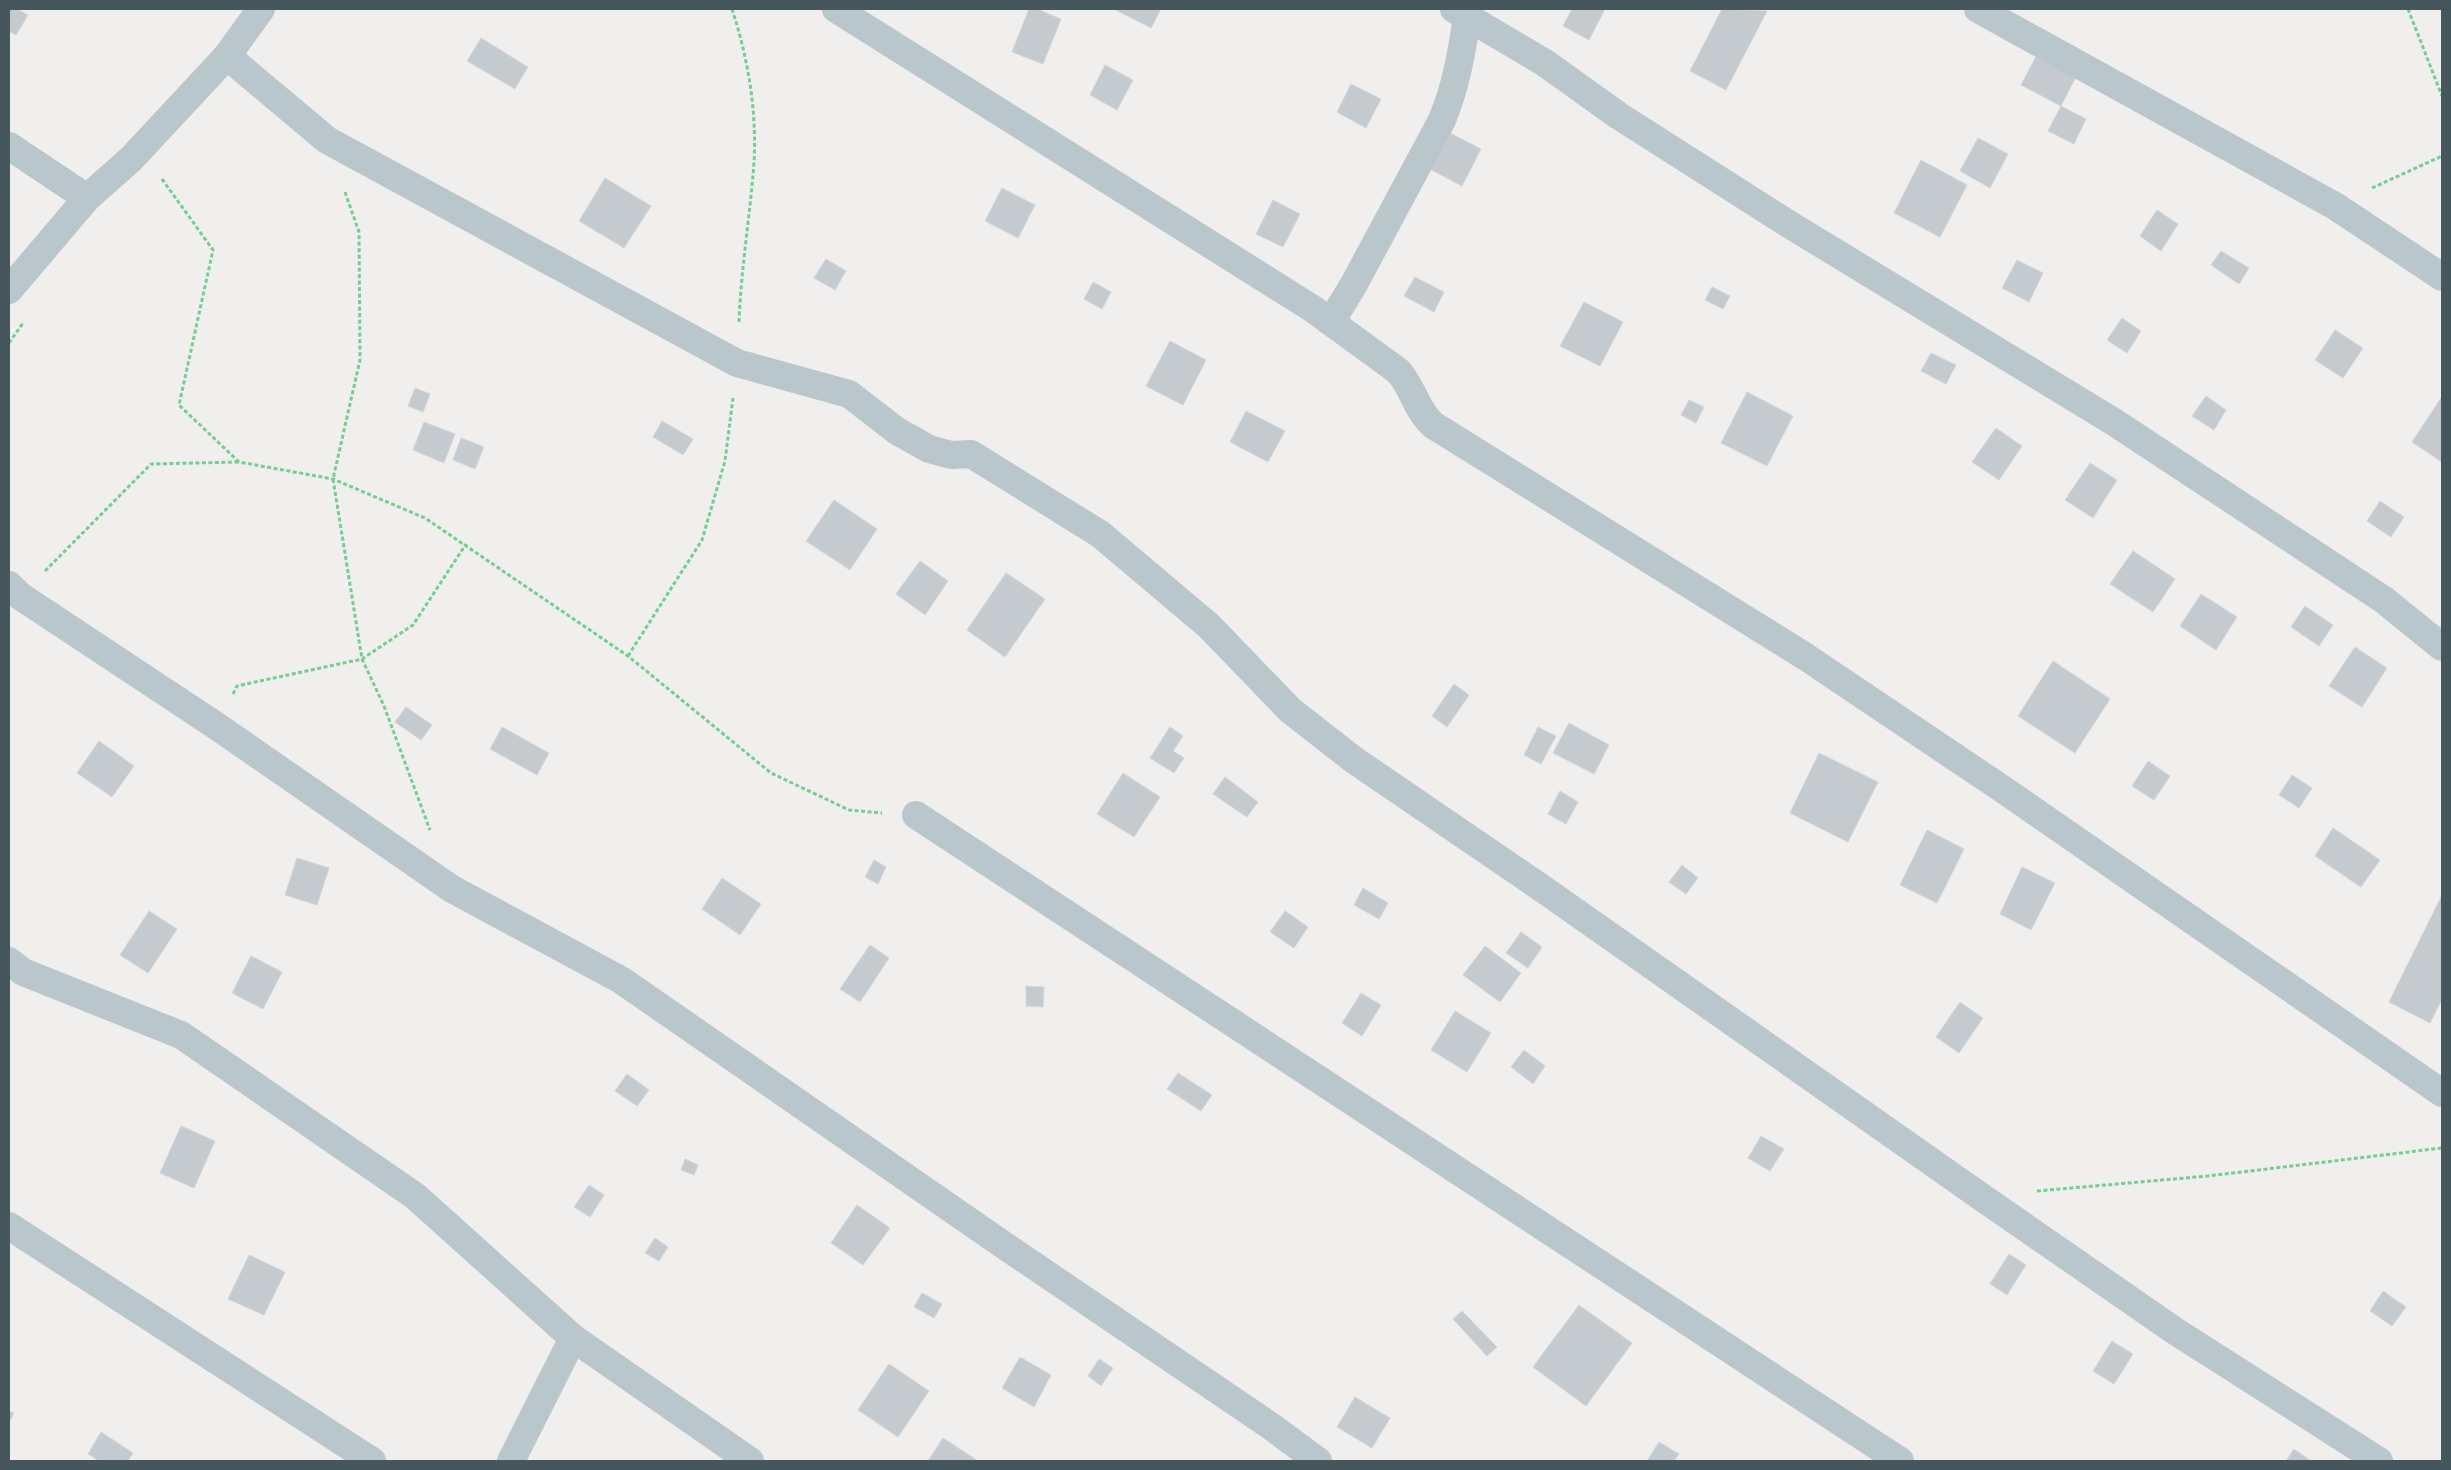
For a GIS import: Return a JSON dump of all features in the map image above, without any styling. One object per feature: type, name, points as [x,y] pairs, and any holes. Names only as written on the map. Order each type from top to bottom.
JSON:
[{"type":"street","points":[[9,290],[87,198],[131,159],[227,56],[261,9]]},
{"type":"street","points":[[836,9],[1331,322],[1405,378],[1419,409],[1433,425],[1806,657],[2001,788],[2442,1093]]},
{"type":"street","points":[[1978,9],[2335,206],[2442,278]]},
{"type":"street","points":[[1331,322],[1354,284],[1442,120],[1452,96],[1460,63],[1460,12]]},
{"type":"street","points":[[1460,12],[1545,63],[1619,116],[1787,223],[2114,422],[2384,600],[2442,647]]},
{"type":"street","points":[[227,56],[327,140],[737,364],[849,394],[897,431],[929,449],[951,455],[971,454],[1100,534],[1209,626],[1290,710],[1354,760],[1551,895],[2175,1331],[2379,1461]]},
{"type":"street","points":[[9,146],[87,198]]},
{"type":"street","points":[[14,590],[215,725],[452,889],[621,980],[1005,1246],[1272,1427],[1318,1461]]},
{"type":"street","points":[[916,815],[1900,1461]]},
{"type":"street","points":[[9,962],[24,972],[98,1004],[150,1022],[181,1036],[415,1196],[573,1338],[750,1461]]},
{"type":"street","points":[[9,1226],[372,1461]]},
{"type":"street","points":[[511,1461],[573,1338]]},
{"type":"path","points":[[2408,9],[2442,96]]},
{"type":"path","points":[[327,140],[359,232],[360,360],[333,479],[362,659],[384,706],[432,834]]},
{"type":"path","points":[[2335,206],[2442,156]]},
{"type":"path","points":[[131,159],[154,168],[213,250],[179,405],[239,462]]},
{"type":"path","points":[[14,590],[151,464],[239,462],[333,479],[425,518],[466,544],[628,656],[771,773],[849,810],[916,815]]},
{"type":"path","points":[[215,725],[237,686],[362,659],[413,625],[466,544]]},
{"type":"path","points":[[1980,1196],[2208,1176],[2442,1148]]},
{"type":"building","points":[[9,9],[17,9],[28,15],[16,35],[9,31]]},
{"type":"building","points":[[1029,9],[1037,9],[1061,19],[1043,64],[1012,52]]},
{"type":"building","points":[[1114,9],[1161,9],[1151,28]]},
{"type":"building","points":[[1572,9],[1605,9],[1589,40],[1563,26]]},
{"type":"building","points":[[1722,9],[1767,11],[1726,90],[1690,71]]},
{"type":"building","points":[[481,38],[528,67],[515,89],[467,61]]},
{"type":"building","points":[[2040,49],[2080,69],[2061,106],[2021,85]]},
{"type":"building","points":[[1105,65],[1133,80],[1117,110],[1090,95]]},
{"type":"building","points":[[1351,84],[1381,99],[1366,128],[1337,112]]},
{"type":"building","points":[[2061,106],[2086,119],[2074,144],[2048,131]]},
{"type":"building","points":[[1442,129],[1481,149],[1462,186],[1424,166]]},
{"type":"building","points":[[1978,138],[2008,154],[1990,188],[1960,171]]},
{"type":"building","points":[[1921,160],[1967,185],[1940,237],[1894,213]]},
{"type":"building","points":[[605,178],[651,206],[624,248],[579,221]]},
{"type":"building","points":[[1002,188],[1035,205],[1018,238],[985,221]]},
{"type":"building","points":[[1273,200],[1300,214],[1283,247],[1256,234]]},
{"type":"building","points":[[2157,210],[2178,224],[2161,251],[2140,236]]},
{"type":"building","points":[[2221,251],[2249,268],[2239,284],[2211,265]]},
{"type":"building","points":[[826,259],[846,271],[835,290],[814,278]]},
{"type":"building","points":[[2017,260],[2043,273],[2029,302],[2002,288]]},
{"type":"building","points":[[1415,277],[1444,292],[1434,312],[1404,296]]},
{"type":"building","points":[[1093,282],[1111,292],[1102,309],[1084,299]]},
{"type":"building","points":[[1712,287],[1730,296],[1723,309],[1705,300]]},
{"type":"building","points":[[1584,302],[1623,322],[1600,366],[1560,346]]},
{"type":"building","points":[[2122,318],[2141,331],[2127,353],[2107,340]]},
{"type":"building","points":[[2335,330],[2363,348],[2343,378],[2315,360]]},
{"type":"building","points":[[1170,341],[1206,360],[1183,405],[1146,386]]},
{"type":"building","points":[[1931,353],[1956,365],[1946,384],[1921,371]]},
{"type":"building","points":[[415,388],[430,394],[423,412],[408,406]]},
{"type":"building","points":[[1747,392],[1793,416],[1767,466],[1721,443]]},
{"type":"building","points":[[2206,396],[2226,410],[2214,430],[2192,416]]},
{"type":"building","points":[[2442,399],[2442,462],[2412,442]]},
{"type":"building","points":[[1689,400],[1704,407],[1696,423],[1681,415]]},
{"type":"building","points":[[1246,411],[1285,431],[1268,462],[1230,442]]},
{"type":"building","points":[[662,421],[693,439],[683,455],[653,437]]},
{"type":"building","points":[[424,422],[455,434],[444,463],[413,450]]},
{"type":"building","points":[[1996,428],[2022,446],[1999,480],[1972,462]]},
{"type":"building","points":[[461,438],[484,447],[475,469],[453,460]]},
{"type":"building","points":[[2090,463],[2117,480],[2093,518],[2065,500]]},
{"type":"building","points":[[834,500],[877,529],[850,570],[806,541]]},
{"type":"building","points":[[2380,501],[2404,517],[2391,537],[2367,521]]},
{"type":"building","points":[[2133,551],[2175,579],[2153,612],[2110,584]]},
{"type":"building","points":[[920,561],[948,581],[925,615],[896,594]]},
{"type":"building","points":[[1006,573],[1045,599],[1005,657],[967,630]]},
{"type":"building","points":[[2201,594],[2237,617],[2216,650],[2180,626]]},
{"type":"building","points":[[2305,606],[2333,625],[2319,646],[2291,627]]},
{"type":"building","points":[[2355,647],[2387,668],[2362,707],[2329,686]]},
{"type":"building","points":[[2053,661],[2110,699],[2075,753],[2018,716]]},
{"type":"building","points":[[1454,684],[1469,695],[1447,727],[1432,716]]},
{"type":"building","points":[[406,707],[432,725],[421,740],[395,722]]},
{"type":"building","points":[[1569,723],[1609,745],[1594,774],[1553,753]]},
{"type":"building","points":[[502,727],[549,753],[537,775],[490,749]]},
{"type":"building","points":[[1170,727],[1183,736],[1173,751],[1184,758],[1174,773],[1150,758]]},
{"type":"building","points":[[1538,727],[1556,736],[1541,764],[1524,755]]},
{"type":"building","points":[[99,741],[134,766],[112,797],[77,773]]},
{"type":"building","points":[[1819,753],[1878,782],[1848,842],[1790,813]]},
{"type":"building","points":[[2148,761],[2170,776],[2154,800],[2132,786]]},
{"type":"building","points":[[1123,773],[1160,797],[1134,837],[1097,814]]},
{"type":"building","points":[[2292,775],[2312,788],[2299,808],[2279,795]]},
{"type":"building","points":[[1225,777],[1258,802],[1247,817],[1213,794]]},
{"type":"building","points":[[1560,791],[1578,802],[1566,824],[1548,814]]},
{"type":"building","points":[[2333,828],[2380,860],[2361,887],[2315,856]]},
{"type":"building","points":[[1927,830],[1964,849],[1937,903],[1900,885]]},
{"type":"building","points":[[297,858],[329,868],[317,905],[285,895]]},
{"type":"building","points":[[874,860],[886,867],[878,884],[865,877]]},
{"type":"building","points":[[1682,865],[1698,878],[1686,894],[1669,882]]},
{"type":"building","points":[[2022,867],[2055,883],[2031,930],[2000,914]]},
{"type":"building","points":[[722,878],[761,904],[740,935],[702,909]]},
{"type":"building","points":[[1363,888],[1388,903],[1379,919],[1354,905]]},
{"type":"building","points":[[2442,895],[2442,999],[2430,1023],[2389,1002]]},
{"type":"building","points":[[149,911],[177,929],[148,973],[120,955]]},
{"type":"building","points":[[1285,911],[1308,927],[1294,948],[1270,932]]},
{"type":"building","points":[[1521,932],[1542,947],[1528,968],[1506,953]]},
{"type":"building","points":[[870,945],[889,958],[860,1002],[840,989]]},
{"type":"building","points":[[1485,946],[1521,973],[1500,1002],[1463,975]]},
{"type":"building","points":[[251,956],[282,972],[263,1009],[232,993]]},
{"type":"building","points":[[1026,986],[1044,987],[1043,1007],[1026,1006]]},
{"type":"building","points":[[1361,993],[1381,1005],[1362,1036],[1342,1023]]},
{"type":"building","points":[[1960,1002],[1983,1018],[1959,1053],[1936,1037]]},
{"type":"building","points":[[1455,1011],[1491,1033],[1467,1072],[1431,1050]]},
{"type":"building","points":[[1524,1050],[1545,1066],[1533,1084],[1511,1067]]},
{"type":"building","points":[[1178,1073],[1212,1095],[1201,1111],[1167,1089]]},
{"type":"building","points":[[627,1074],[649,1090],[637,1106],[615,1091]]},
{"type":"building","points":[[181,1126],[215,1141],[194,1188],[160,1173]]},
{"type":"building","points":[[1761,1136],[1784,1149],[1770,1171],[1748,1158]]},
{"type":"building","points":[[685,1159],[698,1165],[694,1175],[681,1170]]},
{"type":"building","points":[[589,1185],[604,1195],[590,1217],[574,1207]]},
{"type":"building","points":[[857,1205],[890,1228],[863,1265],[831,1243]]},
{"type":"building","points":[[655,1238],[668,1247],[659,1261],[645,1253]]},
{"type":"building","points":[[2009,1254],[2026,1265],[2007,1295],[1990,1284]]},
{"type":"building","points":[[249,1255],[285,1272],[264,1315],[228,1299]]},
{"type":"building","points":[[2383,1291],[2406,1307],[2392,1326],[2370,1311]]},
{"type":"building","points":[[922,1293],[942,1304],[934,1318],[914,1307]]},
{"type":"building","points":[[1579,1305],[1632,1343],[1586,1406],[1533,1367]]},
{"type":"building","points":[[1462,1311],[1497,1347],[1487,1356],[1453,1319]]},
{"type":"building","points":[[2112,1341],[2133,1354],[2114,1384],[2093,1371]]},
{"type":"building","points":[[1020,1357],[1051,1375],[1034,1407],[1002,1388]]},
{"type":"building","points":[[1099,1359],[1113,1368],[1101,1386],[1088,1376]]},
{"type":"building","points":[[889,1364],[929,1391],[898,1437],[858,1410]]},
{"type":"building","points":[[1355,1397],[1390,1418],[1372,1448],[1337,1427]]},
{"type":"building","points":[[9,1411],[14,1413],[9,1423]]},
{"type":"building","points":[[101,1432],[133,1453],[128,1461],[99,1461],[88,1454]]},
{"type":"building","points":[[943,1438],[978,1461],[928,1461]]},
{"type":"building","points":[[1659,1442],[1679,1454],[1674,1461],[1647,1461]]},
{"type":"building","points":[[2294,1449],[2311,1461],[2286,1461]]}]
